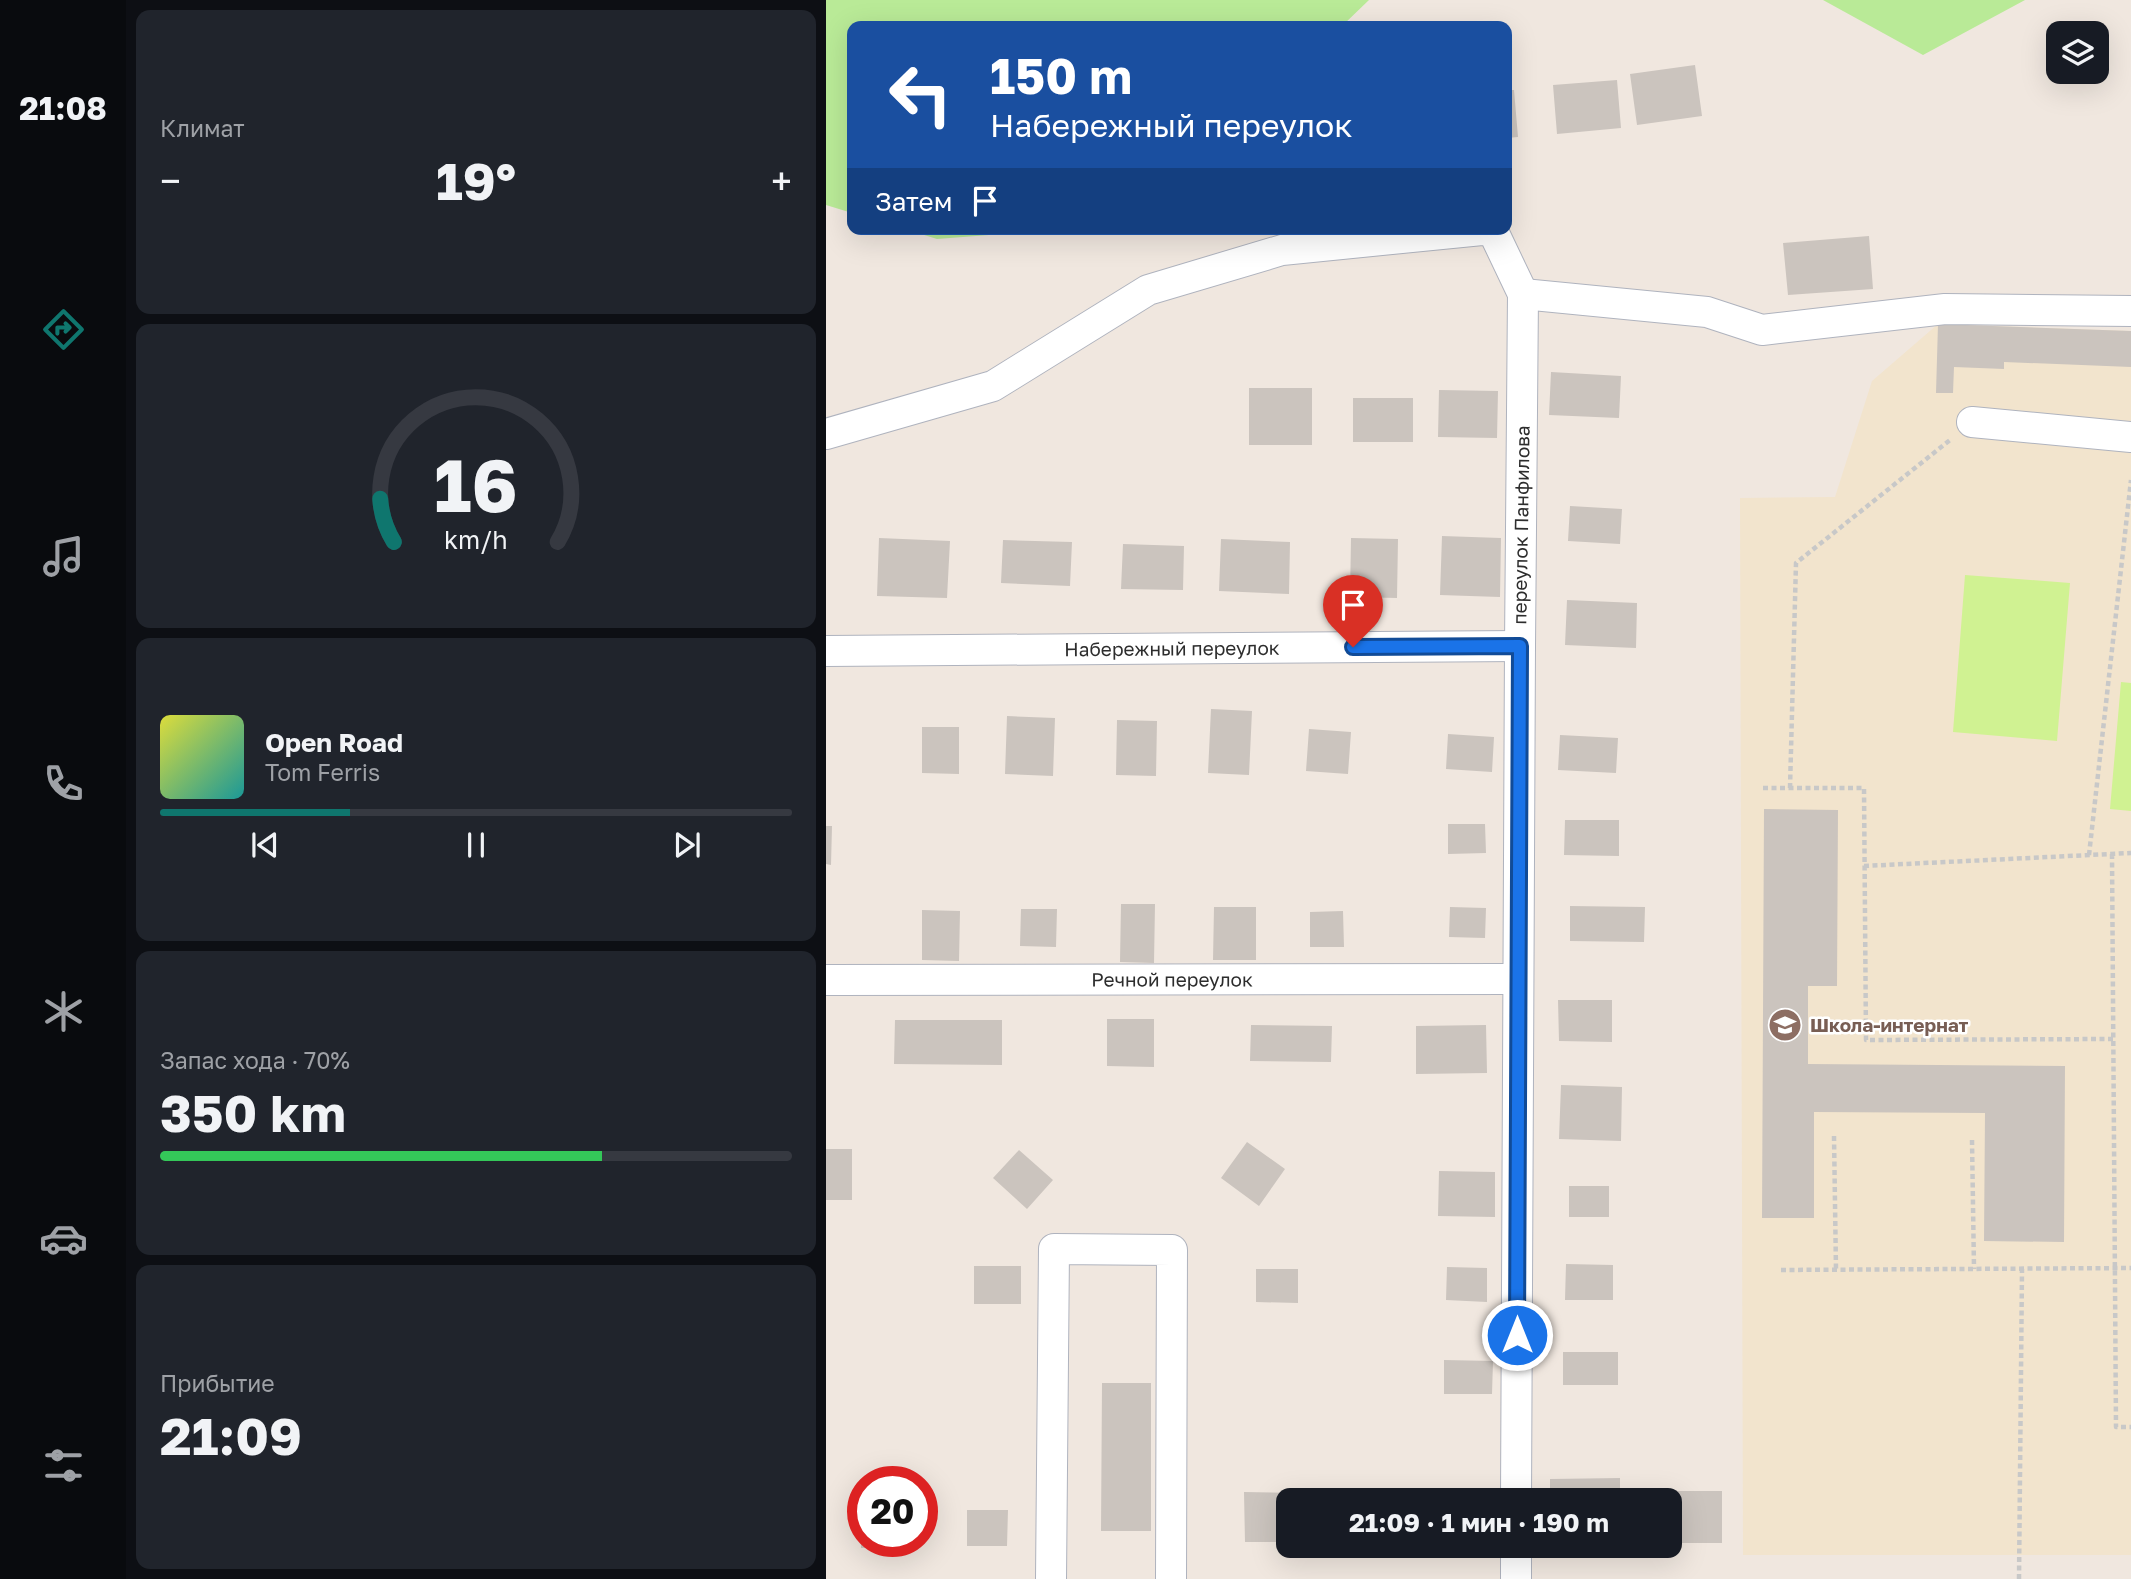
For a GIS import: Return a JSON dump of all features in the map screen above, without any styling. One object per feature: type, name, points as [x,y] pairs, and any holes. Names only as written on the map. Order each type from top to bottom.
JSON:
[{"type":"lane","points":[[826,434],[992,386],[1148,290],[1282,250],[1432,235]]},
{"type":"lane","name":"переулок Панфилова","points":[[1495,235],[1523,294],[1516,1488]]},
{"type":"lane","points":[[1523,294],[1707,312],[1762,330],[1945,309],[2131,311]]},
{"type":"lane","points":[[1972,422],[2131,437]]},
{"type":"lane","name":"Набережный переулок","points":[[826,651],[1520,646]]},
{"type":"lane","name":"Речной переулок","points":[[826,980],[1518,979]]},
{"type":"lane","points":[[1051,1579],[1054,1249],[1172,1250],[1171,1579]]},
{"type":"lane","points":[[1516,1558],[1516,1579]]},
{"type":"path","points":[[1790,788],[1796,563],[1972,422]]},
{"type":"path","points":[[2089,855],[2131,480]]},
{"type":"path","points":[[1763,788],[1864,788],[1866,1040],[2113,1038]]},
{"type":"path","points":[[2112,853],[2116,1427],[2131,1427]]},
{"type":"path","points":[[1864,866],[2131,853]]},
{"type":"path","points":[[1834,1136],[1836,1270]]},
{"type":"path","points":[[1972,1140],[1974,1269]]},
{"type":"path","points":[[1781,1270],[2131,1268]]},
{"type":"path","points":[[2019,1579],[2022,1269]]},
{"type":"shaded area","points":[[1938,324],[2131,331],[2131,1555],[1743,1555],[1740,498],[1835,497],[1872,381]]},
{"type":"green space","points":[[826,0],[1369,0],[1347,21],[847,21],[847,211],[826,205]]},
{"type":"green space","points":[[1823,0],[2025,0],[1923,55]]},
{"type":"green space","points":[[924,235],[989,235],[937,239]]},
{"type":"green space","points":[[1965,575],[2070,583],[2057,741],[1953,732]]},
{"type":"green space","points":[[2121,682],[2131,683],[2131,811],[2110,809]]},
{"type":"building","points":[[1695,65],[1702,116],[1637,125],[1630,74]]},
{"type":"building","points":[[1617,80],[1621,128],[1557,134],[1553,85]]},
{"type":"building","points":[[1512,90],[1514,90],[1518,137],[1512,138]]},
{"type":"building","points":[[1869,236],[1873,289],[1788,295],[1783,243]]},
{"type":"building","points":[[1938,324],[2131,331],[2131,367],[2004,362],[2004,369],[1954,367],[1953,393],[1936,393]]},
{"type":"building","points":[[1551,372],[1621,376],[1619,418],[1549,415]]},
{"type":"building","points":[[1249,388],[1312,388],[1312,445],[1249,445]]},
{"type":"building","points":[[1439,390],[1498,391],[1497,438],[1438,437]]},
{"type":"building","points":[[1353,398],[1413,398],[1413,442],[1353,442]]},
{"type":"building","points":[[1570,506],[1622,509],[1620,544],[1568,541]]},
{"type":"building","points":[[1442,536],[1501,538],[1500,597],[1440,595]]},
{"type":"building","points":[[879,538],[950,541],[947,598],[877,596]]},
{"type":"building","points":[[1351,538],[1398,539],[1397,598],[1350,597]]},
{"type":"building","points":[[1221,539],[1290,542],[1289,594],[1219,591]]},
{"type":"building","points":[[1003,540],[1072,542],[1070,586],[1001,583]]},
{"type":"building","points":[[1123,544],[1184,546],[1183,590],[1121,589]]},
{"type":"building","points":[[1567,600],[1637,603],[1636,648],[1565,645]]},
{"type":"building","points":[[1211,709],[1252,711],[1249,775],[1208,773]]},
{"type":"building","points":[[1007,716],[1055,718],[1053,776],[1005,774]]},
{"type":"building","points":[[1117,720],[1157,721],[1156,776],[1116,775]]},
{"type":"building","points":[[922,727],[959,727],[959,774],[922,773]]},
{"type":"building","points":[[1309,729],[1351,732],[1348,774],[1306,771]]},
{"type":"building","points":[[1448,734],[1494,737],[1492,772],[1446,769]]},
{"type":"building","points":[[1560,735],[1618,738],[1616,773],[1558,770]]},
{"type":"building","name":"Школа-интернат","points":[[1764,809],[1838,810],[1837,986],[1808,986],[1808,1064],[2065,1066],[2064,1242],[1984,1241],[1985,1113],[1814,1112],[1814,1218],[1762,1218]]},
{"type":"building","points":[[1565,820],[1619,820],[1619,856],[1564,855]]},
{"type":"building","points":[[1448,824],[1485,824],[1486,853],[1448,854]]},
{"type":"building","points":[[826,826],[832,826],[831,865],[826,864]]},
{"type":"building","points":[[1121,904],[1155,904],[1154,963],[1120,962]]},
{"type":"building","points":[[1570,906],[1645,907],[1644,942],[1570,941]]},
{"type":"building","points":[[1214,907],[1256,907],[1256,960],[1213,960]]},
{"type":"building","points":[[1450,907],[1486,908],[1485,938],[1449,937]]},
{"type":"building","points":[[1021,909],[1057,909],[1056,947],[1020,946]]},
{"type":"building","points":[[922,910],[960,911],[959,961],[922,960]]},
{"type":"building","points":[[1343,911],[1344,947],[1310,947],[1310,912]]},
{"type":"building","points":[[1558,1000],[1612,1000],[1612,1042],[1559,1041]]},
{"type":"building","points":[[1107,1019],[1154,1019],[1154,1067],[1107,1066]]},
{"type":"building","points":[[895,1020],[1002,1020],[1002,1065],[894,1064]]},
{"type":"building","points":[[1251,1025],[1332,1026],[1331,1062],[1250,1061]]},
{"type":"building","points":[[1486,1025],[1487,1073],[1416,1074],[1416,1026]]},
{"type":"building","points":[[1561,1085],[1622,1087],[1621,1141],[1559,1139]]},
{"type":"building","points":[[1247,1142],[1285,1169],[1259,1206],[1221,1178]]},
{"type":"building","points":[[826,1149],[852,1149],[852,1200],[826,1200]]},
{"type":"building","points":[[1019,1150],[1053,1180],[1027,1209],[993,1178]]},
{"type":"building","points":[[1439,1171],[1495,1172],[1495,1217],[1438,1216]]},
{"type":"building","points":[[1569,1186],[1609,1186],[1609,1217],[1569,1217]]},
{"type":"building","points":[[1566,1264],[1613,1265],[1613,1300],[1565,1300]]},
{"type":"building","points":[[974,1266],[1021,1266],[1021,1304],[974,1304]]},
{"type":"building","points":[[1447,1267],[1487,1268],[1487,1302],[1446,1300]]},
{"type":"building","points":[[1256,1269],[1298,1269],[1298,1303],[1256,1302]]},
{"type":"building","points":[[1563,1352],[1618,1352],[1618,1385],[1563,1385]]},
{"type":"building","points":[[1444,1360],[1493,1361],[1492,1394],[1444,1394]]},
{"type":"building","points":[[1102,1383],[1151,1383],[1151,1531],[1101,1531]]},
{"type":"building","points":[[1620,1478],[1620,1488],[1550,1488],[1550,1479]]},
{"type":"building","points":[[1682,1491],[1722,1491],[1722,1543],[1682,1543]]},
{"type":"building","points":[[1244,1492],[1276,1493],[1276,1542],[1245,1542]]},
{"type":"building","points":[[967,1510],[1008,1510],[1007,1546],[967,1546]]},
{"type":"place","name":"Школа-интернат","points":[[1785,1025]]},
{"type":"route","points":[[1353,647],[1520,646],[1517,1335]]}]
